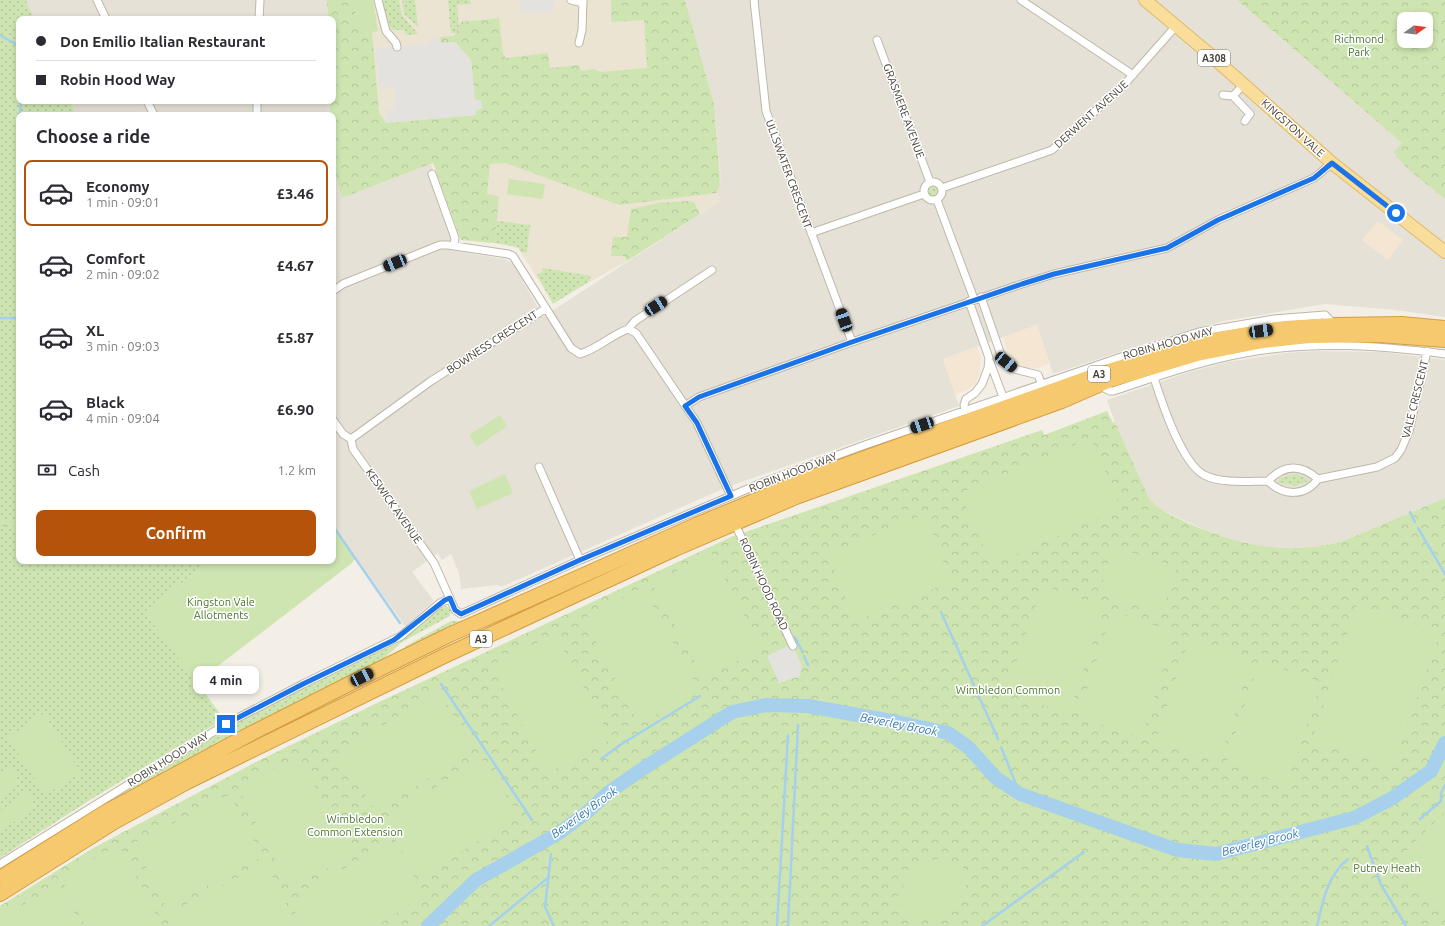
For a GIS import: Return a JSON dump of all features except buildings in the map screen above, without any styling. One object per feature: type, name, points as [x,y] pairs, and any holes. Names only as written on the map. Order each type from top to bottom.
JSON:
[{"type":"highway","name":"ROBIN HOOD WAY","points":[[0,878],[104,813],[250,734],[449,635],[752,501],[898,445],[1146,358],[1206,341],[1330,320],[1445,328]]},
{"type":"highway","name":"ROBIN HOOD WAY","points":[[0,894],[114,822],[187,782],[444,656],[734,522],[796,497],[985,430],[1100,386],[1110,380],[1197,354],[1263,341],[1310,336],[1352,335],[1445,340]]},
{"type":"main road","name":"KINGSTON VALE","points":[[1145,0],[1244,84],[1332,163],[1445,252]]},
{"type":"street","points":[[97,0],[105,16]]},
{"type":"street","points":[[259,16],[260,0]]},
{"type":"street","points":[[378,0],[386,31],[396,43],[397,47]]},
{"type":"street","points":[[571,0],[583,1],[582,30],[579,43]]},
{"type":"street","name":"ULLSWATER CRESCENT","points":[[754,0],[766,111],[852,342]]},
{"type":"street","points":[[1021,0],[1133,75]]},
{"type":"street","name":"DERWENT AVENUE","points":[[942,188],[1052,150],[1133,75],[1176,26]]},
{"type":"street","name":"GRASMERE AVENUE","points":[[877,40],[930,182]]},
{"type":"street","points":[[1232,96],[1244,84]]},
{"type":"street","points":[[1222,95],[1232,96],[1250,114],[1245,121]]},
{"type":"street","points":[[685,406],[699,397],[975,299],[1054,274],[1167,248],[1218,220],[1314,178],[1332,163]]},
{"type":"street","points":[[432,174],[455,238],[454,245]]},
{"type":"street","points":[[930,182],[936,182],[942,188],[942,193],[937,200],[928,199],[924,194],[925,186],[930,182]]},
{"type":"street","points":[[811,233],[924,194]]},
{"type":"street","points":[[937,200],[975,299],[1001,355],[1015,369],[1038,375],[1041,383]]},
{"type":"street","name":"BOWNESS CRESCENT","points":[[336,289],[343,284],[440,246],[454,245],[513,256],[545,309],[432,381],[351,439]]},
{"type":"street","points":[[545,309],[571,348],[580,354],[590,351],[620,332],[628,329],[634,321],[712,270]]},
{"type":"street","points":[[975,299],[989,358],[1002,395]]},
{"type":"street","name":"ROBIN HOOD WAY","points":[[0,864],[233,720],[401,636],[440,603],[450,598],[455,610],[461,614],[580,560],[800,468],[965,411],[1002,395],[1131,353],[1199,332],[1274,319],[1330,320]]},
{"type":"street","points":[[628,329],[636,333],[697,423],[731,496]]},
{"type":"street","name":"ROBIN HOOD WAY","points":[[1100,386],[1110,391],[1243,354],[1295,346],[1373,346],[1445,354]]},
{"type":"street","name":"VALE CRESCENT","points":[[1154,378],[1181,446],[1195,467],[1205,475],[1216,479],[1268,481],[1277,489],[1287,492],[1301,492],[1312,487],[1318,479],[1377,467],[1395,458],[1402,450],[1407,436],[1427,352]]},
{"type":"street","points":[[965,411],[964,405],[966,400],[975,393],[982,384],[988,368],[989,358]]},
{"type":"street","name":"KESWICK AVENUE","points":[[336,424],[343,434],[351,439],[353,449],[434,563],[450,598]]},
{"type":"street","points":[[539,467],[580,560]]},
{"type":"street","points":[[1268,481],[1275,474],[1285,469],[1299,468],[1309,471],[1318,479]]},
{"type":"street","name":"ROBIN HOOD ROAD","points":[[734,522],[793,646]]},
{"type":"shaded area","points":[[26,0],[327,0],[328,16],[33,16]]},
{"type":"shaded area","points":[[327,0],[685,0],[714,104],[721,179],[716,193],[722,200],[627,261],[553,303],[518,248],[495,243],[461,240],[433,163],[342,198],[336,177],[336,112],[330,112],[330,104],[336,104],[336,16],[328,16]]},
{"type":"shaded area","points":[[520,0],[554,0],[554,9],[549,12],[521,14]]},
{"type":"shaded area","points":[[685,0],[1237,0],[1445,180],[1445,317],[1396,310],[1325,304],[1224,321],[1162,338],[1053,374],[1037,325],[943,359],[959,406],[727,487],[501,587],[498,585],[461,589],[459,573],[451,554],[442,560],[438,553],[412,572],[434,601],[405,626],[336,529],[336,177],[342,198],[431,164],[457,238],[456,251],[505,259],[514,265],[543,317],[722,200],[716,193],[721,179],[714,104]]},
{"type":"shaded area","points":[[440,37],[441,43],[455,42],[471,60],[475,100],[481,100],[482,109],[476,110],[476,115],[387,123],[386,110],[395,109],[394,88],[379,90],[376,49],[430,44],[430,38]]},
{"type":"shaded area","points":[[71,104],[330,104],[330,112],[75,112]]},
{"type":"shaded area","points":[[1391,217],[1409,231],[1404,237],[1386,223]]},
{"type":"shaded area","points":[[1378,221],[1403,240],[1388,260],[1362,240]]},
{"type":"shaded area","points":[[1037,325],[1050,363],[1039,368],[1029,368],[1020,365],[1012,358],[1007,351],[1003,337]]},
{"type":"shaded area","points":[[977,347],[981,358],[979,376],[975,384],[969,389],[955,395],[943,359]]},
{"type":"shaded area","points":[[1318,351],[1382,352],[1445,360],[1445,498],[1343,541],[1313,548],[1295,549],[1272,548],[1223,538],[1157,508],[1149,498],[1115,422],[1107,400],[1189,372],[1227,362],[1286,353]]},
{"type":"shaded area","points":[[790,645],[793,646],[802,666],[800,676],[779,683],[767,656]]},
{"type":"green space","points":[[0,0],[26,0],[33,16],[16,16],[16,104],[71,104],[75,112],[16,112],[16,564],[206,564],[145,612],[224,719],[90,800],[0,858]]},
{"type":"green space","points":[[327,0],[354,0],[359,33],[372,32],[379,113],[386,123],[476,115],[471,60],[441,43],[440,37],[454,36],[461,22],[499,18],[503,54],[506,58],[548,53],[550,68],[579,65],[581,71],[594,69],[600,72],[647,68],[644,20],[611,22],[611,0],[685,0],[714,104],[720,185],[716,193],[619,205],[506,163],[490,164],[487,194],[499,196],[495,243],[461,240],[433,163],[342,198],[336,177],[336,112],[330,112],[330,104],[336,104],[336,16],[328,16]]},
{"type":"green space","points":[[354,0],[373,0],[378,31],[359,34]]},
{"type":"green space","points":[[381,0],[399,0],[402,15],[418,34],[407,35],[404,30],[394,30],[388,27]]},
{"type":"green space","points":[[402,0],[415,0],[418,27],[404,14]]},
{"type":"green space","points":[[448,0],[470,0],[471,4],[457,5],[459,27],[456,33],[451,33]]},
{"type":"green space","name":"Richmond Park","points":[[1237,0],[1445,0],[1445,199],[1410,171],[1394,152],[1402,143]]},
{"type":"green space","points":[[509,179],[545,184],[543,199],[507,194]]},
{"type":"green space","points":[[931,185],[935,185],[939,191],[935,197],[931,197],[927,193],[927,189]]},
{"type":"green space","points":[[694,202],[700,214],[627,261],[624,256],[611,256],[613,237],[627,237],[631,209],[659,203]]},
{"type":"green space","points":[[497,221],[530,225],[527,253],[521,252],[518,247],[495,243]]},
{"type":"green space","points":[[543,268],[591,276],[588,282],[553,304],[537,275],[542,272]]},
{"type":"green space","name":"Wimbledon Common","points":[[1107,411],[1113,423],[1115,422],[1149,498],[1153,503],[1168,514],[1190,524],[1209,532],[1246,543],[1284,548],[1304,548],[1343,541],[1445,498],[1445,926],[0,926],[0,906],[95,847],[258,761],[377,703],[731,537],[1042,430],[1044,435]]},
{"type":"green space","points":[[500,415],[507,426],[477,447],[469,435]]},
{"type":"green space","points":[[1091,438],[1121,508],[992,565],[960,493]]},
{"type":"green space","points":[[505,474],[513,493],[477,509],[469,491]]},
{"type":"green space","points":[[1296,474],[1307,478],[1309,481],[1295,486],[1278,482],[1279,478]]},
{"type":"green space","points":[[925,514],[951,582],[855,621],[828,554]]},
{"type":"green space","points":[[0,520],[16,521],[16,527],[0,526]]},
{"type":"green space","name":"Kingston Vale Allotments","points":[[336,530],[355,558],[352,563],[196,683],[145,612],[206,564],[336,564]]},
{"type":"green space","points":[[1114,547],[1177,567],[1161,614],[1099,592]]},
{"type":"green space","points":[[712,553],[761,648],[704,678],[652,583]]},
{"type":"green space","points":[[1043,586],[1105,607],[1068,714],[1006,692]]},
{"type":"green space","points":[[643,587],[699,691],[639,724],[584,619]]},
{"type":"green space","points":[[1357,605],[1440,632],[1393,767],[1312,741]]},
{"type":"green space","points":[[446,606],[451,610],[450,616],[402,642],[381,661],[275,713],[159,775],[42,843],[0,871],[0,868],[259,709],[397,643],[440,608]]},
{"type":"green space","points":[[1113,611],[1175,632],[1141,737],[1078,717]]},
{"type":"green space","points":[[470,617],[471,620],[403,651],[406,646],[451,621],[463,621]]},
{"type":"green space","points":[[555,634],[611,739],[548,773],[491,666]]},
{"type":"green space","points":[[1190,638],[1252,658],[1219,762],[1155,742]]},
{"type":"green space","points":[[1259,661],[1321,682],[1287,784],[1226,764]]},
{"type":"green space","points":[[437,691],[474,748],[377,812],[337,755]]},
{"type":"green space","points":[[44,713],[81,773],[45,795],[8,738]]},
{"type":"green space","points":[[299,756],[351,856],[290,888],[237,786]]},
{"type":"green space","points":[[481,758],[519,815],[420,878],[383,821]]},
{"type":"green space","points":[[9,766],[21,783],[0,798],[0,773]]},
{"type":"green space","points":[[27,792],[36,806],[0,832],[0,811]]},
{"type":"green space","points":[[230,795],[262,857],[166,907],[134,843]]},
{"type":"green space","points":[[1445,812],[1445,912],[1395,862]]},
{"type":"green space","points":[[390,839],[425,894],[376,926],[304,926],[290,904]]},
{"type":"green space","points":[[119,845],[162,926],[86,926],[60,876]]},
{"type":"green space","points":[[937,859],[958,864],[968,873],[964,895],[943,916],[925,919],[908,914],[897,897],[911,872],[921,863]]},
{"type":"green space","points":[[266,864],[297,926],[176,926],[169,913]]},
{"type":"green space","points":[[59,885],[81,926],[0,926],[0,918]]},
{"type":"waterway","points":[[0,35],[16,44]]},
{"type":"waterway","points":[[20,112],[21,104]]},
{"type":"waterway","points":[[0,318],[16,318]]},
{"type":"waterway","points":[[1410,512],[1415,522]]},
{"type":"waterway","points":[[1418,528],[1445,574]]},
{"type":"waterway","points":[[336,530],[400,623]]},
{"type":"waterway","points":[[941,612],[998,739]]},
{"type":"waterway","points":[[795,637],[802,651]]},
{"type":"waterway","points":[[804,656],[808,665]]},
{"type":"waterway","points":[[441,684],[532,820]]},
{"type":"waterway","points":[[601,759],[620,745],[700,696]]},
{"type":"waterway","name":"Beverley Brook","points":[[428,926],[476,880],[559,833],[586,813],[609,792],[644,768],[732,712],[766,705],[808,706],[948,733],[968,747],[996,778],[1020,794],[1177,850],[1216,854],[1354,818],[1391,799],[1431,771],[1445,743]]},
{"type":"waterway","points":[[788,926],[798,725]]},
{"type":"waterway","points":[[777,926],[788,735]]},
{"type":"waterway","points":[[1001,747],[1020,794]]},
{"type":"waterway","points":[[1420,819],[1441,801],[1441,793],[1445,785]]},
{"type":"waterway","points":[[1367,846],[1381,885],[1406,926]]},
{"type":"waterway","points":[[982,926],[1084,852]]},
{"type":"waterway","points":[[551,854],[545,907],[554,926]]},
{"type":"waterway","points":[[1317,926],[1324,898],[1331,881],[1335,873],[1348,859]]},
{"type":"waterway","points":[[489,926],[549,877]]},
{"type":"route","points":[[226,724],[303,684],[384,646],[409,630],[445,600],[450,598],[455,610],[461,614],[580,560],[731,496],[697,423],[685,406],[699,397],[974,299],[1054,274],[1167,248],[1218,220],[1314,178],[1332,163],[1396,213]]},
{"type":"park label","name":"Wimbledon Common Extension","points":[[355,825]]},
{"type":"park label","name":"Putney Heath","points":[[1387,868]]}]
